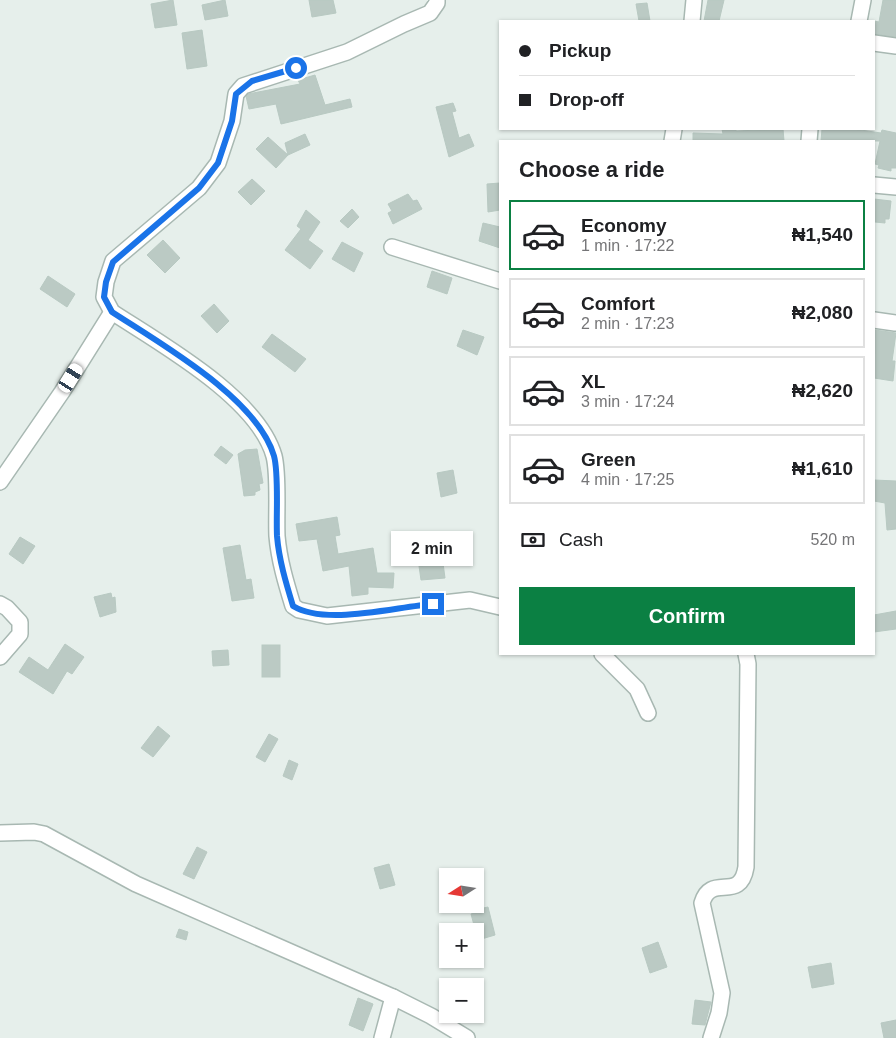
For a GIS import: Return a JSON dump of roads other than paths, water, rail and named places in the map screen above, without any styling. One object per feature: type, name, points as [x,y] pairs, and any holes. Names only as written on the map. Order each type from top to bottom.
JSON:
[{"type":"street","points":[[437,0],[437,4],[430,13],[347,52],[243,86],[236,94],[232,121],[218,163],[199,188],[113,262],[106,282],[104,297],[112,312],[206,375],[252,417],[266,439],[274,457],[278,537],[284,575],[293,606],[299,610],[328,616],[470,600],[499,607]]},
{"type":"street","points":[[692,20],[694,0]]},
{"type":"street","points":[[859,20],[863,0]]},
{"type":"street","points":[[875,43],[896,46]]},
{"type":"street","points":[[875,185],[896,187]]},
{"type":"street","points":[[392,247],[499,281]]},
{"type":"street","points":[[0,482],[62,392],[112,312]]},
{"type":"street","points":[[875,320],[895,323]]},
{"type":"street","points":[[0,604],[8,608],[20,622],[20,634],[0,657]]},
{"type":"street","points":[[603,655],[637,689],[648,713]]},
{"type":"street","points":[[710,1038],[719,1013],[722,993],[702,903],[704,894],[710,889],[738,885],[744,879],[746,868],[748,664],[746,655]]},
{"type":"street","points":[[0,833],[34,832],[44,834],[136,884],[393,997],[431,1016],[467,1038]]},
{"type":"street","points":[[382,1038],[393,997]]}]
